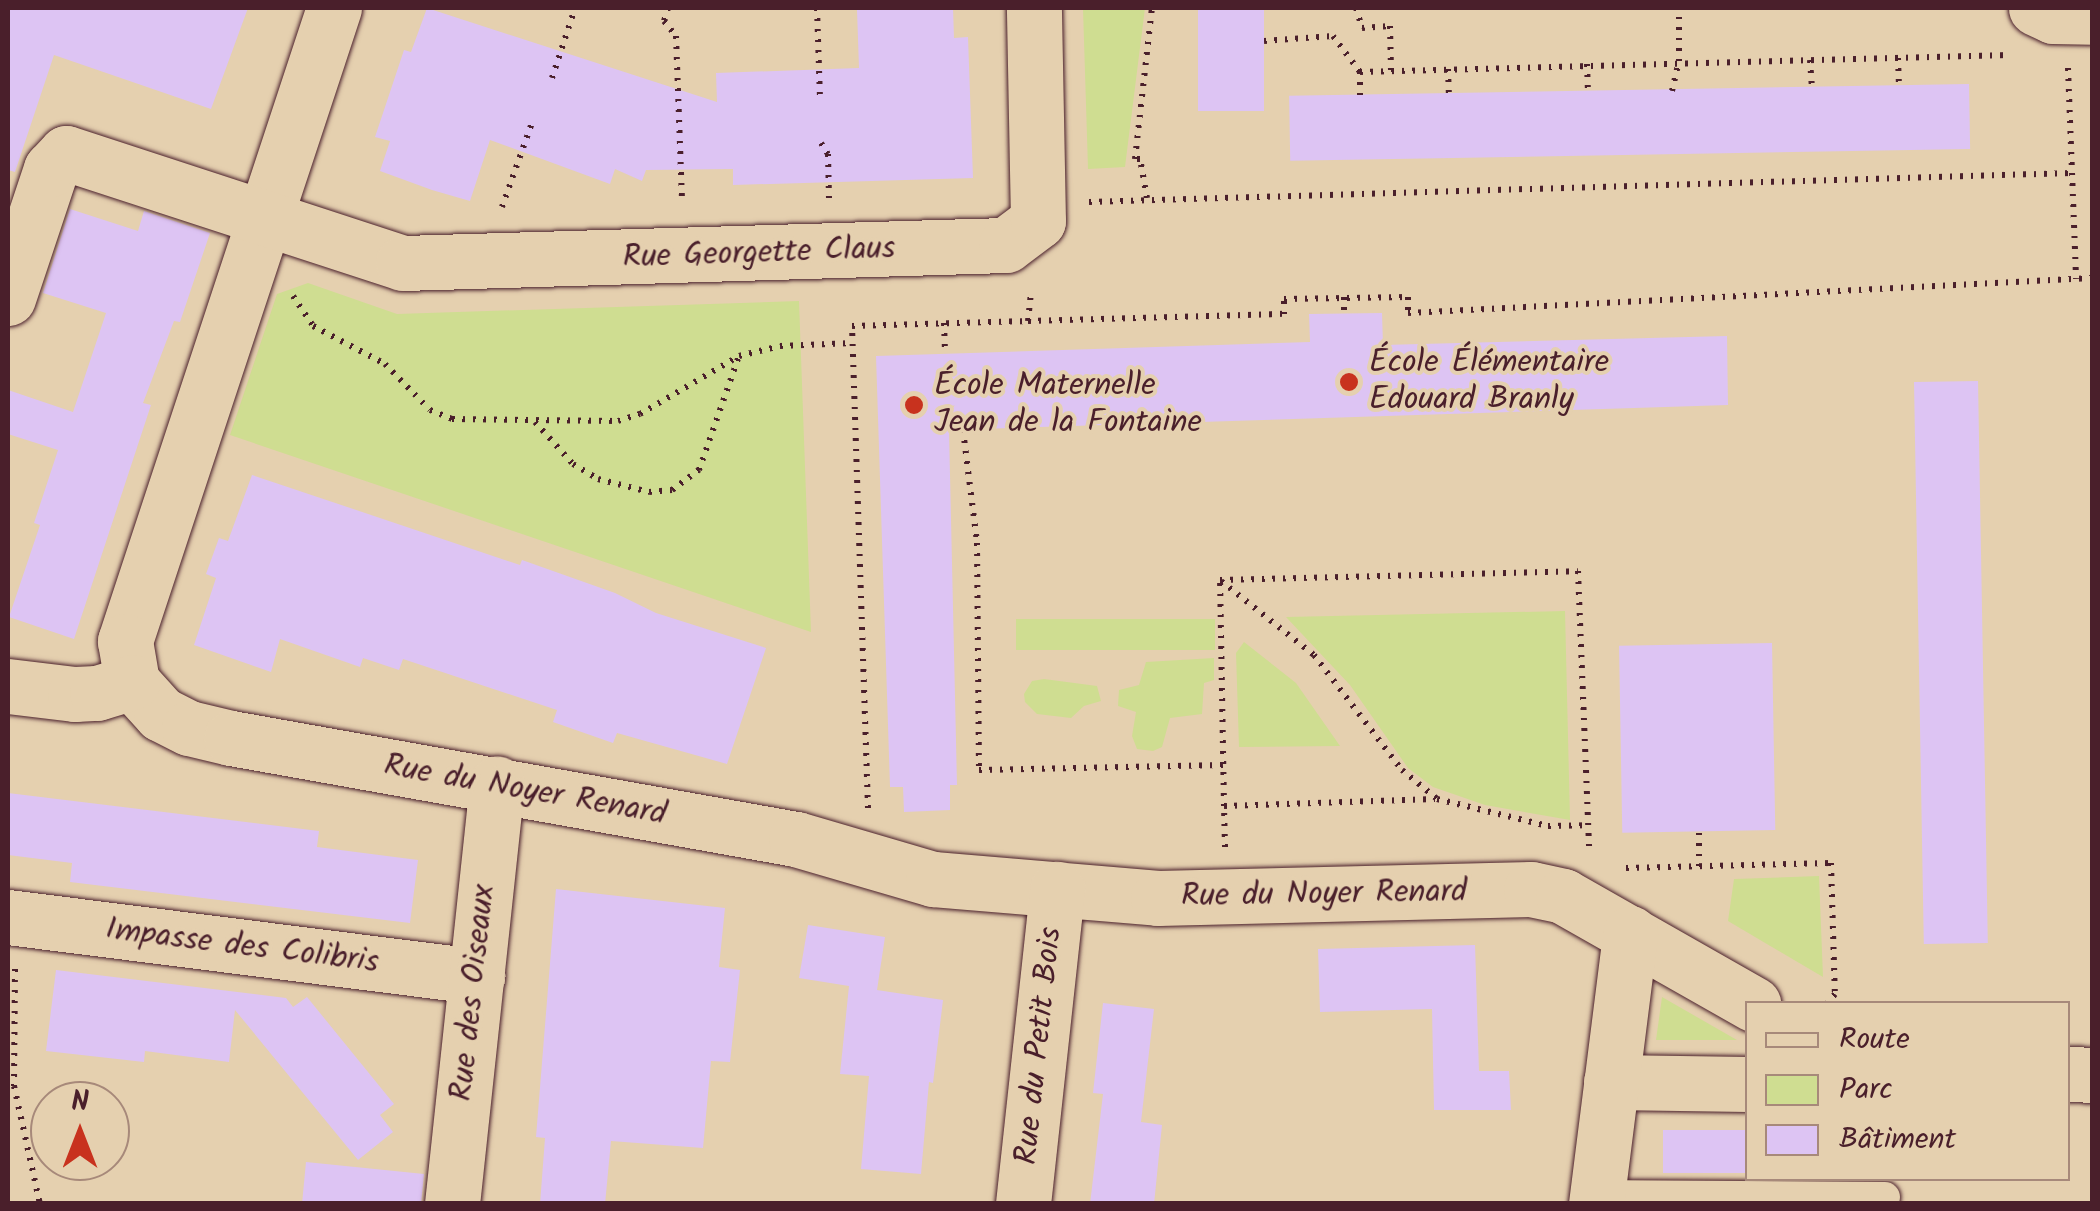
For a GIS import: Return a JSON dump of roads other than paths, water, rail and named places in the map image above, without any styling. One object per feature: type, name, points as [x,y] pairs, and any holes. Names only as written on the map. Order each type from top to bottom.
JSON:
[{"type":"street","points":[[8,686],[46,694],[97,693],[132,682],[124,652],[132,618],[334,8]]},
{"type":"street","name":"Rue Georgette Claus","points":[[8,298],[51,168],[66,153],[403,263],[1006,245],[1024,236],[1038,221],[1034,8]]},
{"type":"street","points":[[2031,31],[2053,16],[2080,35]]},
{"type":"street","name":"Rue du Noyer Renard","points":[[132,682],[161,714],[189,728],[450,780],[497,783],[796,840],[933,878],[1210,899],[1531,889],[1563,896],[1748,1001]]},
{"type":"street","name":"Rue des Oiseaux","points":[[452,1204],[497,783]]},
{"type":"street","name":"Rue du Petit Bois","points":[[1023,1204],[1057,889]]},
{"type":"street","name":"Impasse des Colibris","points":[[13,918],[477,976]]},
{"type":"street","points":[[1597,1199],[1630,932]]},
{"type":"street","points":[[1611,1082],[1745,1084]]},
{"type":"lane","points":[[1597,1199],[1885,1197]]},
{"type":"place","name":"École Élémentaire Edouard Branly","points":[[1349,382]]},
{"type":"place","name":"École Maternelle Jean de la Fontaine","points":[[914,405]]}]
